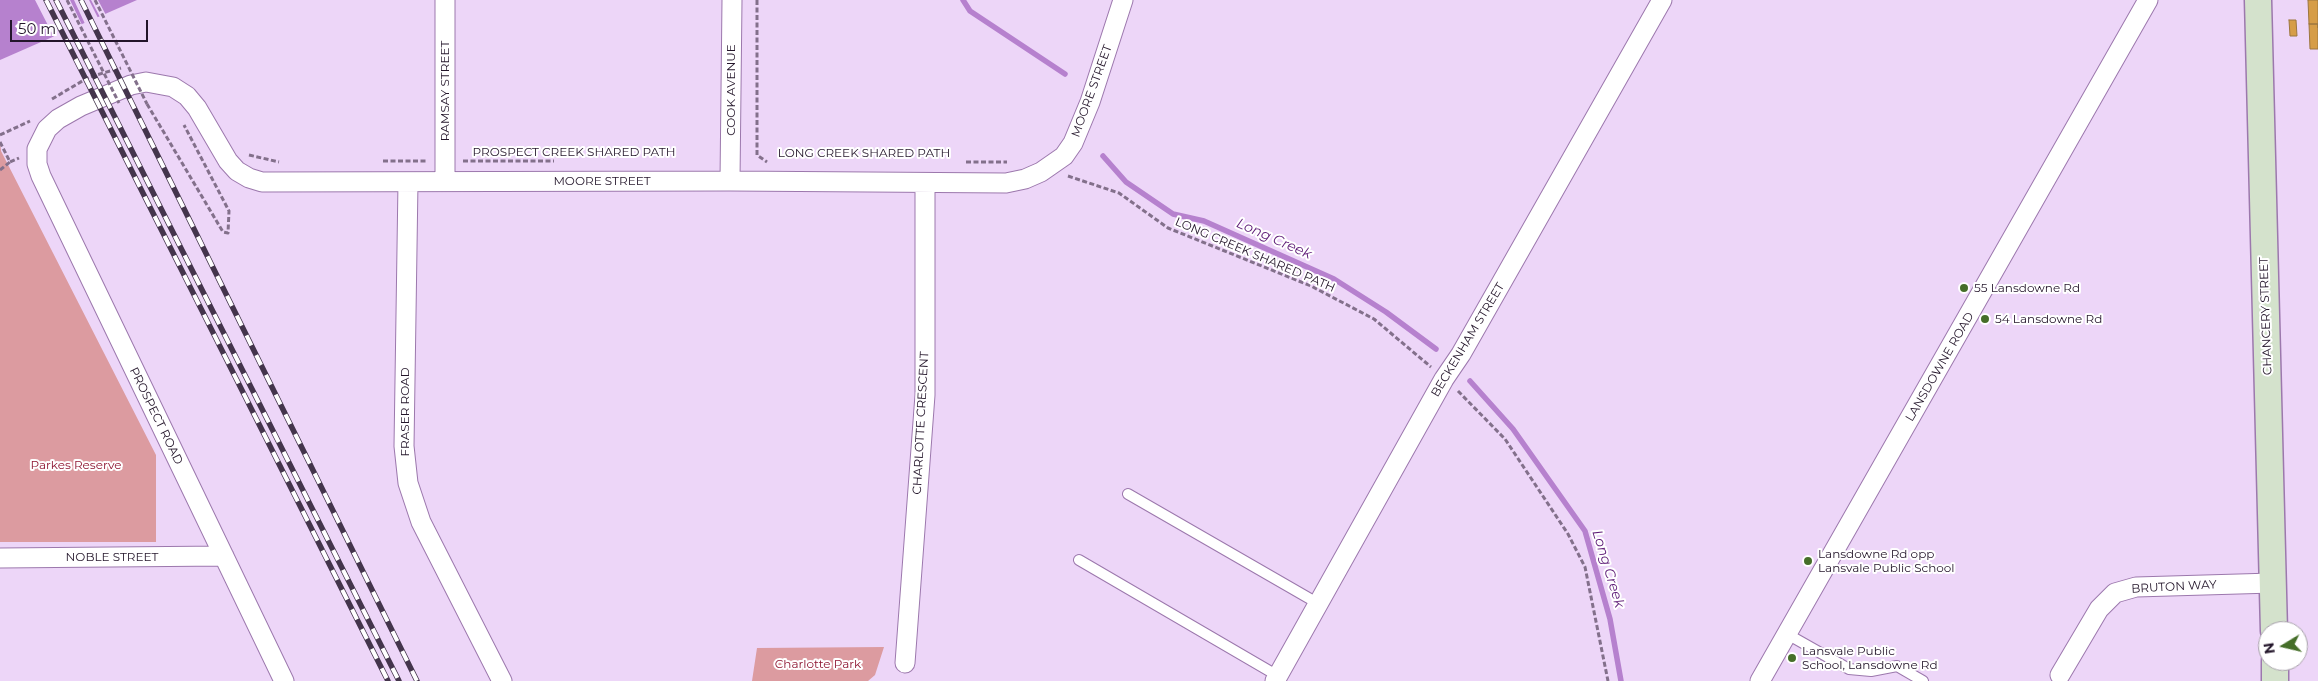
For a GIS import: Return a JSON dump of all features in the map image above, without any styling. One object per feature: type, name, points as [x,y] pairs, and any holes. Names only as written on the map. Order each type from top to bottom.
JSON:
[{"type":"main road","name":"CHANCERY STREET","points":[[2258,0],[2274,621]]},
{"type":"street","name":"RAMSAY STREET","points":[[445,0],[445,181]]},
{"type":"street","name":"COOK AVENUE","points":[[730,181],[732,0]]},
{"type":"street","name":"MOORE STREET","points":[[36,149],[48,129],[58,119],[81,106],[131,85],[157,82],[173,87],[187,96],[197,108],[228,161],[237,171],[249,178],[262,182],[730,181],[1006,183],[1024,179],[1041,172],[1064,156],[1073,142],[1083,122],[1123,0]]},
{"type":"street","name":"BECKENHAM STREET","points":[[1277,678],[1444,378],[1461,354],[1662,0]]},
{"type":"street","name":"LANSDOWNE ROAD","points":[[1760,681],[2148,0]]},
{"type":"street","name":"PROSPECT ROAD","points":[[36,149],[37,164],[46,189],[284,681]]},
{"type":"street","name":"FRASER ROAD","points":[[408,182],[404,446],[408,483],[421,522],[502,681]]},
{"type":"street","name":"CHARLOTTE CRESCENT","points":[[905,663],[925,395],[925,183]]},
{"type":"street","name":"NOBLE STREET","points":[[0,558],[224,556]]},
{"type":"street","name":"BRUTON WAY","points":[[2060,675],[2099,609],[2115,592],[2136,587],[2273,583]]},
{"type":"lane","points":[[1128,494],[1319,604]]},
{"type":"lane","points":[[1079,560],[1277,678]]},
{"type":"lane","points":[[1787,634],[1850,669],[1871,671],[1897,666],[1924,681]]},
{"type":"path","points":[[67,0],[119,103]]},
{"type":"path","points":[[95,0],[147,104],[222,232],[228,233],[229,211],[180,119]]},
{"type":"path","name":"LONG CREEK SHARED PATH","points":[[757,0],[757,155],[765,162],[775,162]]},
{"type":"path","points":[[67,90],[96,75],[132,66]]},
{"type":"path","points":[[0,142],[10,162]]},
{"type":"path","points":[[0,170],[10,162],[36,149]]},
{"type":"path","points":[[246,152],[264,160],[286,163]]},
{"type":"path","name":"PROSPECT CREEK SHARED PATH","points":[[376,162],[445,160],[563,161]]},
{"type":"path","name":"LONG CREEK SHARED PATH","points":[[958,162],[1012,162]]},
{"type":"path","name":"LONG CREEK SHARED PATH","points":[[1066,175],[1119,193],[1168,228],[1311,286],[1374,319],[1430,366]]},
{"type":"path","points":[[1464,396],[1504,439],[1568,534],[1585,567],[1608,681]]},
{"type":"green space","name":"Parkes Reserve","points":[[0,141],[1,151],[156,455],[156,542],[0,542]]},
{"type":"green space","name":"Charlotte Park","points":[[884,647],[875,675],[868,681],[752,681],[757,648]]},
{"type":"shaded area","points":[[0,0],[137,0],[0,60]]},
{"type":"pier","points":[[35,0],[70,0],[83,27],[55,39]]},
{"type":"pier","points":[[74,0],[89,0],[99,20],[86,26]]},
{"type":"pier","points":[[91,0],[98,0],[107,17],[101,19]]},
{"type":"building","points":[[2308,0],[2318,0],[2318,24],[2309,24]]},
{"type":"building","points":[[2289,20],[2296,20],[2297,36],[2290,36]]},
{"type":"building","points":[[2309,24],[2318,24],[2318,49],[2310,49]]},
{"type":"waterway","name":"Long Creek","points":[[963,0],[970,11],[1065,74]]},
{"type":"waterway","name":"Long Creek","points":[[1103,156],[1126,182],[1173,214],[1204,221],[1334,279],[1386,312],[1436,349]]},
{"type":"waterway","name":"Long Creek","points":[[1470,381],[1513,429],[1585,531],[1610,619],[1621,681]]},
{"type":"railway","points":[[46,0],[388,681]]},
{"type":"railway","points":[[56,0],[399,681]]},
{"type":"railway","points":[[81,0],[417,681]]},
{"type":"place","name":"55 Lansdowne Rd","points":[[1964,288]]},
{"type":"place","name":"54 Lansdowne Rd","points":[[1985,319]]},
{"type":"place","name":"Lansdowne Rd opp Lansvale Public School","points":[[1808,561]]},
{"type":"place","name":"Lansvale Public School, Lansdowne Rd","points":[[1792,658]]}]
